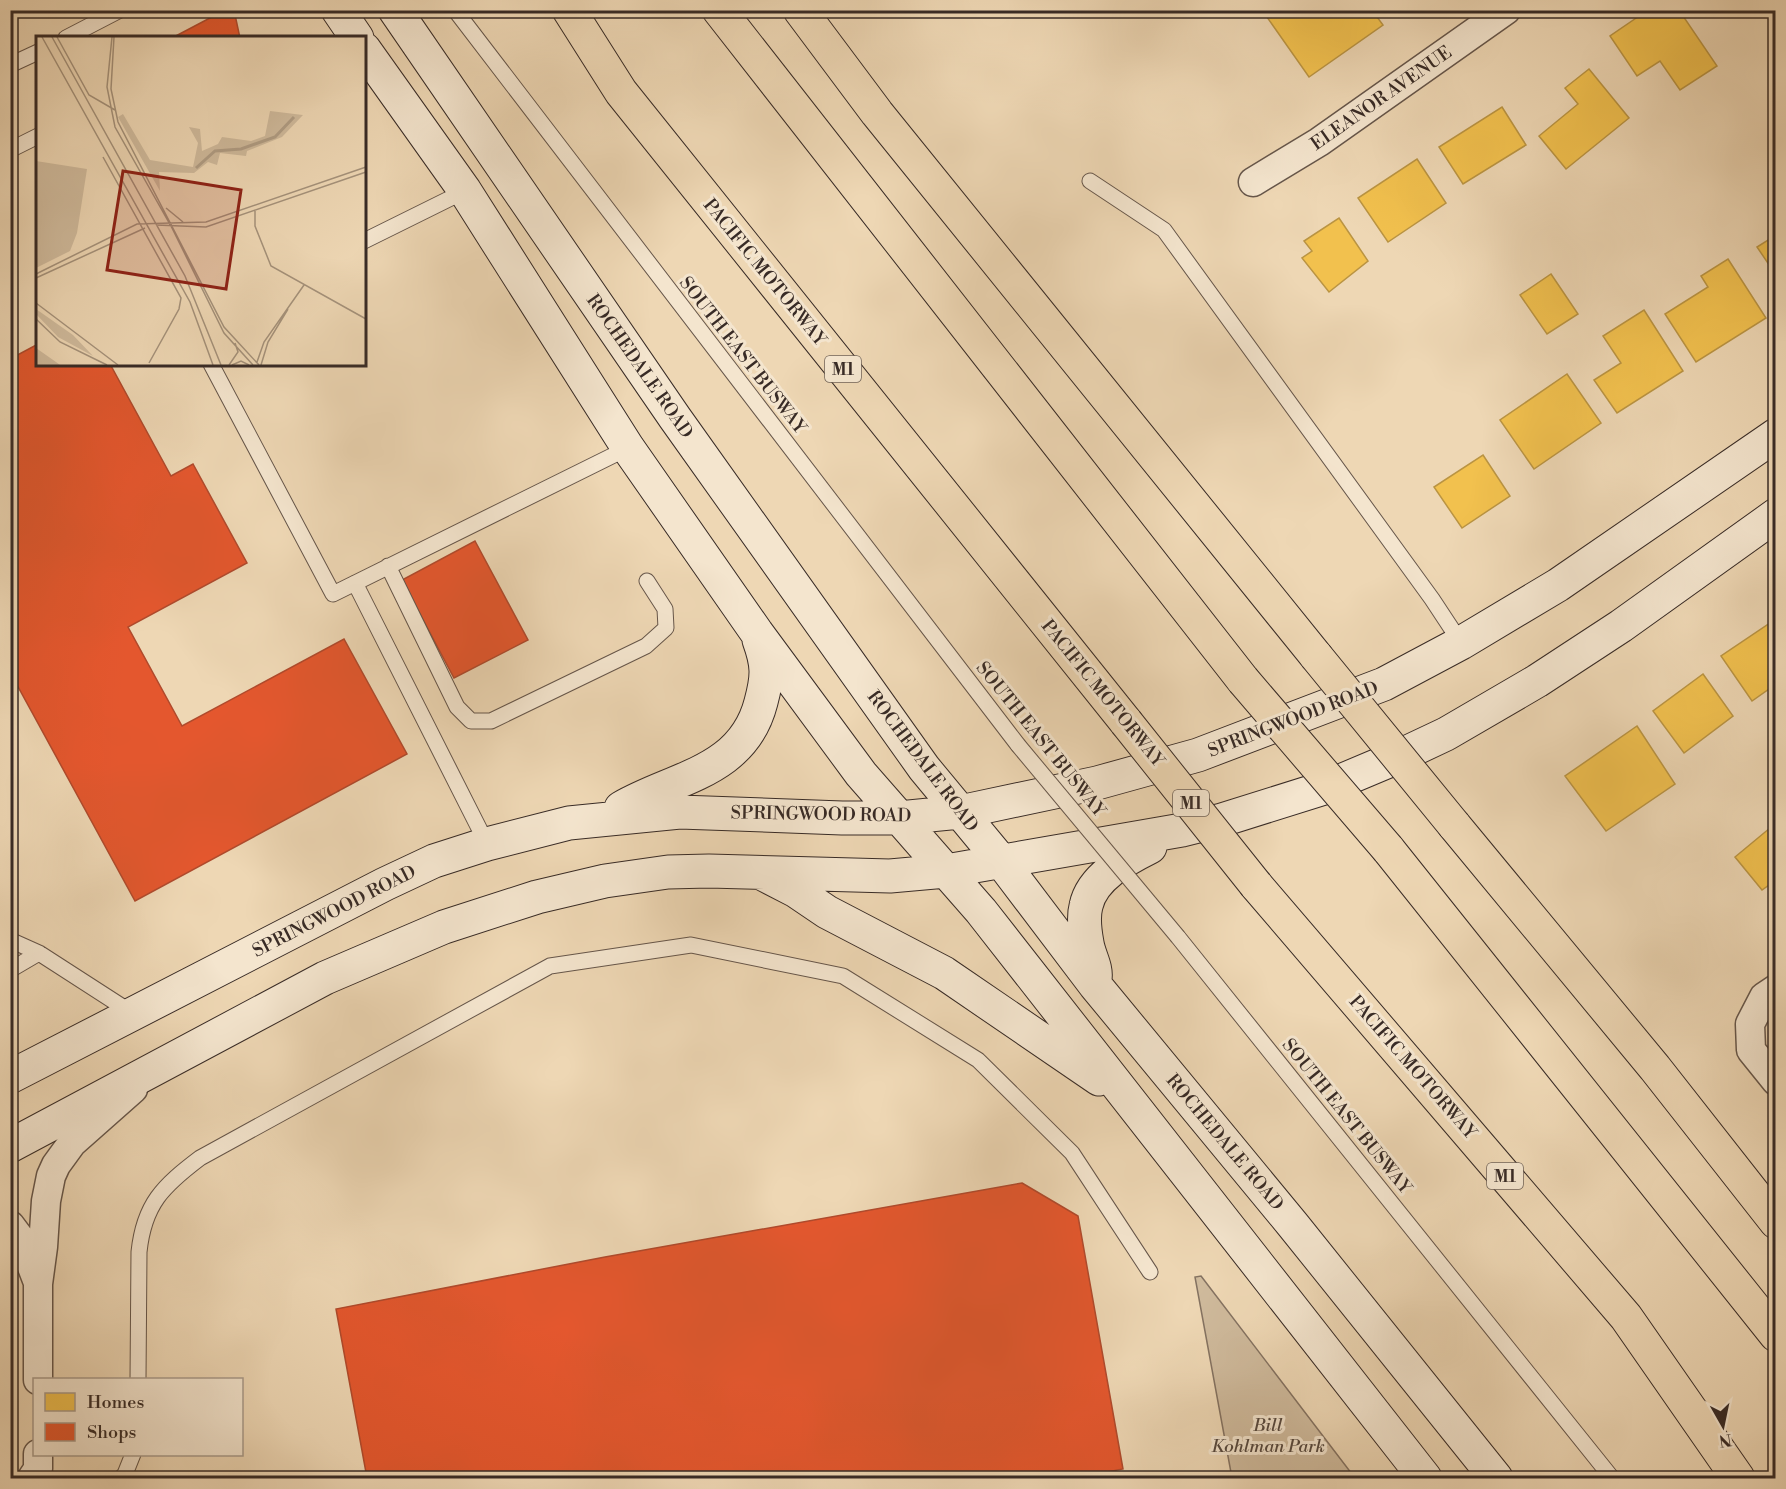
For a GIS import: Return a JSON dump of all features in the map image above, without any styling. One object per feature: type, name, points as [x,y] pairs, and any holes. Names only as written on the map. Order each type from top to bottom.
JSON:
[{"type":"highway","name":"PACIFIC MOTORWAY","points":[[569,10],[621,92],[1256,885],[1626,1317],[1738,1479]]},
{"type":"highway","points":[[719,10],[1243,680],[1388,849],[1776,1335]]},
{"type":"highway","points":[[800,10],[877,113],[1316,656],[1655,1068],[1776,1222]]},
{"type":"main road","points":[[338,10],[356,36]]},
{"type":"main road","name":"ROCHEDALE ROAD","points":[[395,10],[675,418],[906,743],[1001,861],[1095,985],[1293,1225],[1496,1479]]},
{"type":"main road","points":[[366,52],[465,190],[628,447],[757,633],[861,774],[981,911],[1425,1479]]},
{"type":"main road","name":"SPRINGWOOD ROAD","points":[[10,1077],[385,884],[434,861],[487,844],[568,823],[680,812],[899,818],[960,812],[1097,783],[1198,755],[1384,684],[1461,643],[1558,585],[1776,435]]},
{"type":"main road","points":[[1095,985],[1096,971],[1090,955],[1085,922],[1086,905],[1096,885],[1131,857],[1149,847],[1222,820],[1324,788],[1446,734],[1580,654],[1776,514]]},
{"type":"main road","points":[[601,819],[637,799],[685,781],[704,771],[740,744],[755,722],[766,679],[766,662],[757,633]]},
{"type":"main road","points":[[10,1146],[325,978],[454,924],[537,897],[605,881],[668,872],[890,876],[946,871],[1182,830],[1222,820]]},
{"type":"main road","points":[[758,872],[796,891],[826,912],[944,973],[1125,1098]]},
{"type":"street","name":"ELEANOR AVENUE","points":[[1253,182],[1319,142],[1506,10]]},
{"type":"street","points":[[1776,989],[1764,998],[1750,1024],[1751,1050],[1776,1081]]},
{"type":"street","points":[[38,1378],[38,1284],[47,1193],[56,1165],[65,1151],[80,1136],[158,1068]]},
{"type":"street","points":[[10,1226],[22,1241],[38,1284]]},
{"type":"street","points":[[32,1479],[38,1469],[38,1456]]},
{"type":"lane","points":[[70,36],[120,10]]},
{"type":"lane","name":"SOUTH EAST BUSWAY","points":[[455,10],[1018,745],[1179,937],[1612,1479]]},
{"type":"lane","points":[[10,65],[36,53]]},
{"type":"lane","points":[[12,145],[36,137]]},
{"type":"lane","points":[[1090,181],[1164,230],[1432,599],[1461,643]]},
{"type":"lane","points":[[366,241],[465,190]]},
{"type":"lane","points":[[212,366],[333,594],[628,447]]},
{"type":"lane","points":[[388,566],[457,707],[471,721],[491,721],[646,646],[666,628],[664,609],[647,581]]},
{"type":"lane","points":[[354,583],[487,844]]},
{"type":"lane","points":[[10,940],[39,953],[132,1013]]},
{"type":"lane","points":[[138,1378],[141,1233],[148,1213],[159,1193],[176,1176],[200,1158],[550,966],[691,945],[843,976],[978,1060],[1072,1153],[1150,1272]]},
{"type":"lane","points":[[10,970],[39,953]]},
{"type":"lane","points":[[121,1479],[133,1456]]},
{"type":"green space","name":"Bill Kohlman Park","points":[[1201,1276],[1355,1478],[1232,1478],[1195,1277]]},
{"type":"building: Homes","points":[[1262,10],[1372,10],[1383,25],[1309,77]]},
{"type":"building: Homes","points":[[1648,10],[1679,10],[1717,66],[1680,90],[1660,61],[1637,76],[1610,36]]},
{"type":"building: Homes","points":[[1589,69],[1629,118],[1566,169],[1539,136],[1578,104],[1565,88]]},
{"type":"building: Homes","points":[[1502,107],[1526,145],[1463,184],[1439,147]]},
{"type":"building: Homes","points":[[1417,159],[1446,203],[1388,242],[1358,198]]},
{"type":"building: Homes","points":[[1339,218],[1368,261],[1329,292],[1302,258],[1312,251],[1304,241]]},
{"type":"building: Homes","points":[[1776,235],[1776,275],[1757,247]]},
{"type":"building: Homes","points":[[1728,259],[1766,318],[1696,362],[1665,314],[1708,287],[1701,276]]},
{"type":"building: Homes","points":[[1551,274],[1578,314],[1547,334],[1520,295]]},
{"type":"building: Homes","points":[[1644,310],[1683,371],[1617,413],[1594,380],[1621,363],[1603,336]]},
{"type":"building: Homes","points":[[1567,374],[1601,423],[1534,469],[1500,420]]},
{"type":"building: Homes","points":[[1483,455],[1510,496],[1462,528],[1434,487]]},
{"type":"building: Homes","points":[[1776,619],[1776,684],[1752,701],[1721,656]]},
{"type":"building: Homes","points":[[1703,674],[1733,716],[1684,753],[1653,711]]},
{"type":"building: Homes","points":[[1637,726],[1675,784],[1606,831],[1565,776]]},
{"type":"building: Homes","points":[[1776,823],[1776,880],[1762,890],[1735,857]]},
{"type":"building: Shops","points":[[225,10],[234,10],[240,36],[176,36]]},
{"type":"building: Shops","points":[[36,345],[36,366],[111,366],[171,476],[193,464],[247,563],[128,627],[182,726],[344,639],[407,754],[135,901],[10,672],[10,359]]},
{"type":"building: Shops","points":[[475,541],[528,640],[454,678],[402,580]]},
{"type":"building: Shops","points":[[1022,1183],[1078,1216],[1123,1469],[1075,1478],[367,1478],[336,1309],[605,1257]]}]
